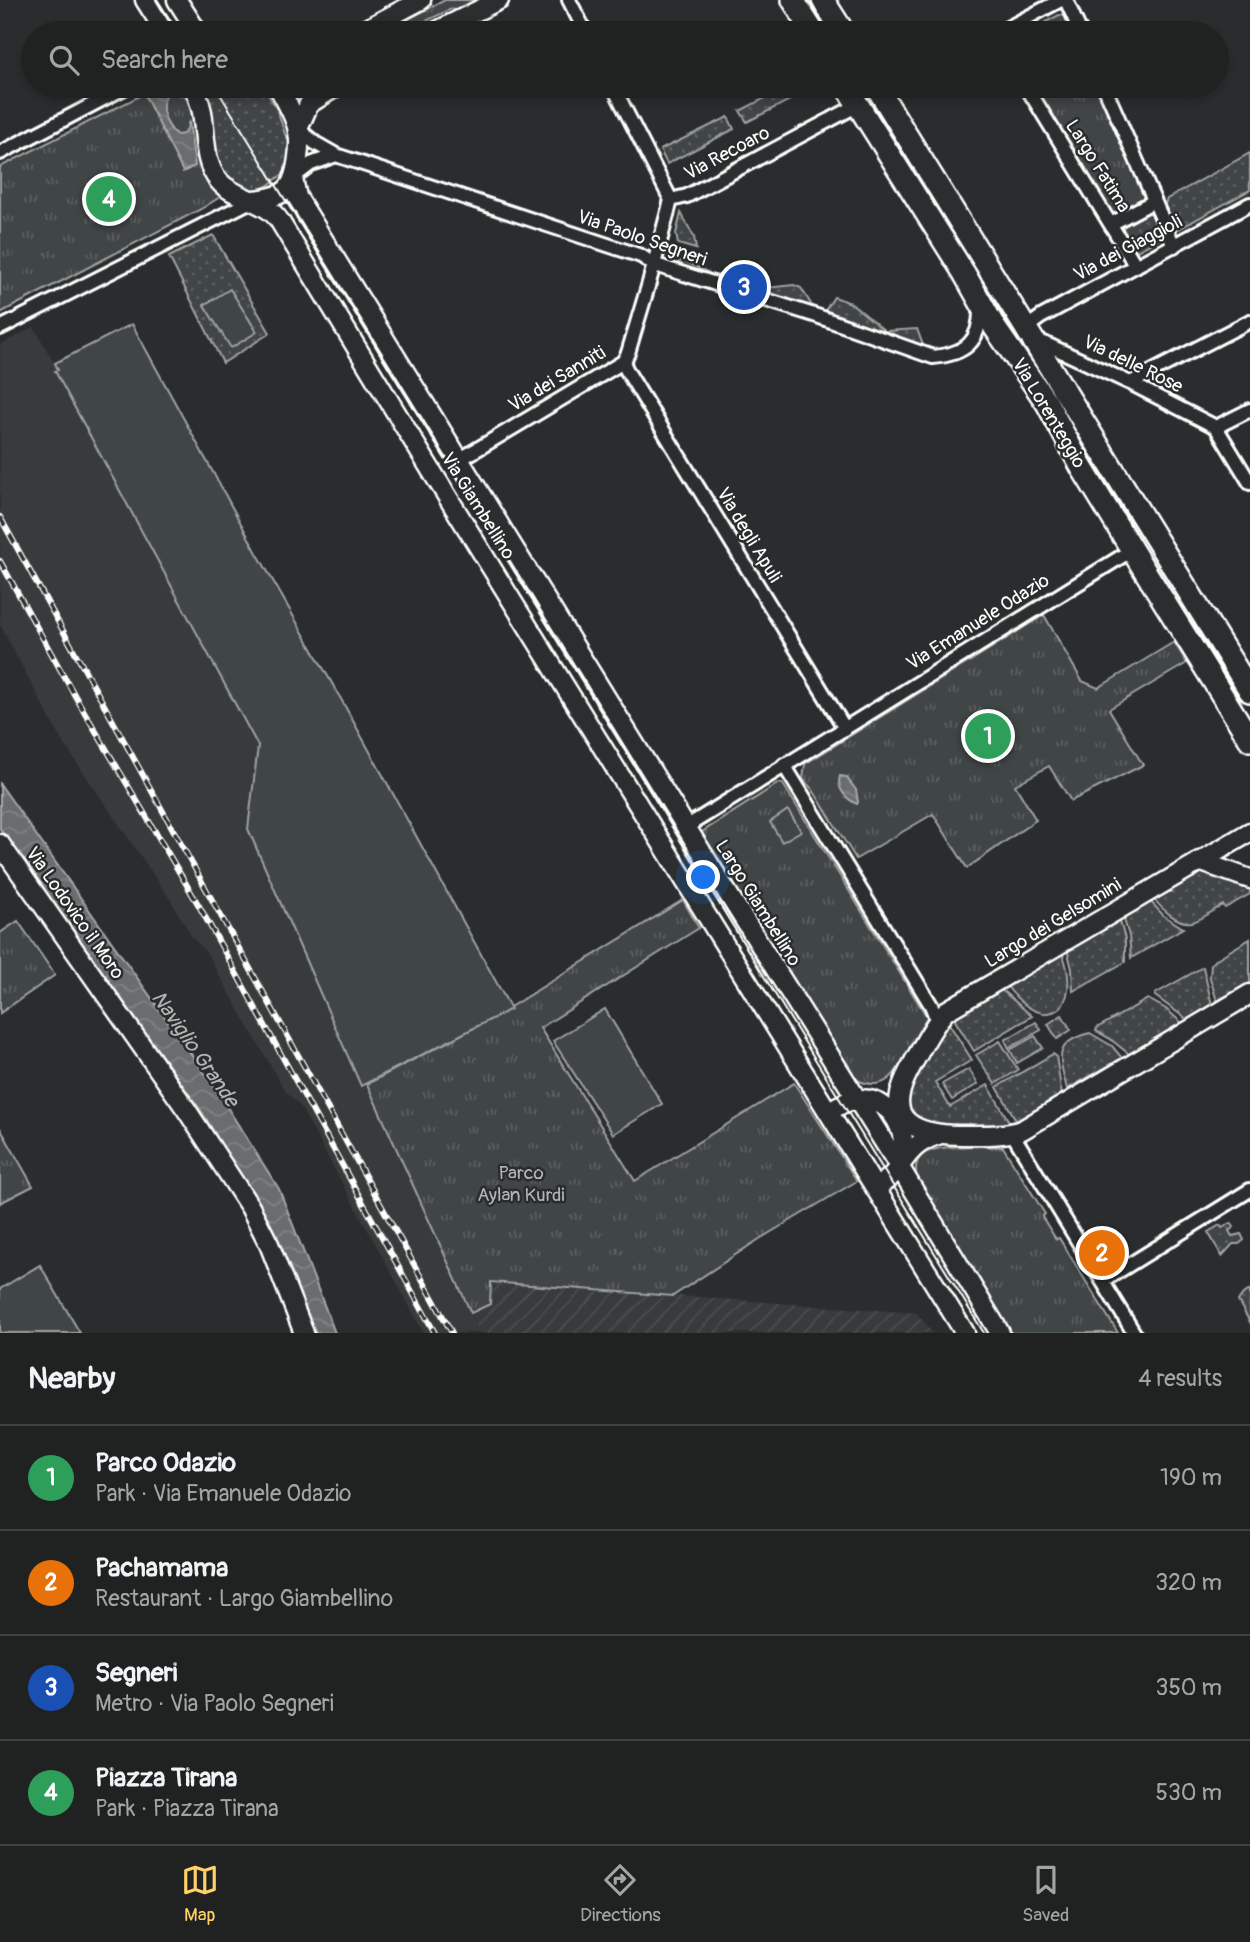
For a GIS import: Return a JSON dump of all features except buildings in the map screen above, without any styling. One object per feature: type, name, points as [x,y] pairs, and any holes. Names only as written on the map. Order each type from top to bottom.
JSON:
[{"type":"main road","points":[[823,0],[836,21]]},
{"type":"main road","points":[[798,2],[808,21]]},
{"type":"main road","name":"Via Lorenteggio","points":[[854,98],[1004,340],[1047,403],[1082,468],[1250,740]]},
{"type":"main road","name":"Via Lorenteggio","points":[[888,98],[943,194],[1250,691]]},
{"type":"main road","points":[[922,207],[934,204],[943,194]]},
{"type":"main road","points":[[1004,340],[1029,333]]},
{"type":"main road","points":[[1082,468],[1104,456]]},
{"type":"main road","points":[[1132,550],[1155,537]]},
{"type":"street","points":[[145,0],[158,21]]},
{"type":"street","points":[[177,0],[190,21]]},
{"type":"street","points":[[382,21],[421,0]]},
{"type":"street","points":[[457,21],[499,0]]},
{"type":"street","points":[[569,0],[580,21]]},
{"type":"street","points":[[1021,21],[1060,0]]},
{"type":"street","points":[[1066,0],[1076,21]]},
{"type":"street","points":[[0,153],[105,98]]},
{"type":"street","name":"Via Giambellino","points":[[197,98],[210,168],[225,188],[253,201],[279,220],[829,1111]]},
{"type":"street","points":[[284,98],[298,129]]},
{"type":"street","points":[[0,328],[253,201],[280,194],[289,187],[293,178],[298,153],[298,129],[309,104],[318,98]]},
{"type":"street","points":[[619,98],[671,200]]},
{"type":"street","name":"Largo Fatima","points":[[1033,98],[1136,266]]},
{"type":"street","name":"Largo Fatima","points":[[1109,98],[1174,246]]},
{"type":"street","name":"Via Recoaro","points":[[653,264],[671,200],[687,196],[858,105]]},
{"type":"street","name":"Via Paolo Segneri","points":[[298,129],[336,155],[933,357],[960,352],[974,339],[981,324],[980,302]]},
{"type":"street","points":[[293,178],[311,164],[336,155]]},
{"type":"street","name":"Via Giambellino","points":[[293,178],[295,194],[685,827]]},
{"type":"street","name":"Via dei Giaggioli","points":[[1111,224],[1154,201]]},
{"type":"street","name":"Via dei Giaggioli","points":[[1029,333],[1041,317],[1250,204]]},
{"type":"street","name":"Via dei Sanniti","points":[[459,460],[623,362],[628,353],[653,264]]},
{"type":"street","points":[[1130,383],[1250,321]]},
{"type":"street","name":"Via delle Rose","points":[[1029,333],[1216,427]]},
{"type":"street","name":"Via degli Apuli","points":[[623,362],[844,727]]},
{"type":"street","points":[[1250,410],[1216,427],[1250,483]]},
{"type":"street","name":"Via Emanuele Odazio","points":[[844,727],[1132,550]]},
{"type":"street","points":[[685,827],[844,727]]},
{"type":"street","points":[[784,765],[931,1005],[937,1020]]},
{"type":"street","name":"Largo Giambellino","points":[[685,827],[861,1099]]},
{"type":"street","name":"Largo dei Gelsomini","points":[[1250,832],[946,1011],[937,1020],[908,1074],[900,1098],[902,1113],[910,1124],[938,1135],[1006,1135],[1022,1130],[1250,994]]},
{"type":"street","name":"Via Lodovico il Moro","points":[[0,844],[178,1098],[250,1207],[269,1244],[304,1333]]},
{"type":"street","points":[[1199,861],[1250,879]]},
{"type":"street","name":"Largo dei Gelsomini","points":[[861,1099],[891,1091],[908,1074]]},
{"type":"street","points":[[965,1333],[829,1111],[842,1102],[861,1099],[885,1107],[897,1120],[904,1141],[901,1163],[1000,1333]]},
{"type":"street","points":[[1012,1133],[1134,1333]]},
{"type":"street","points":[[876,1187],[889,1178],[921,1142],[938,1135]]},
{"type":"street","points":[[1103,1280],[1250,1190]]},
{"type":"shaded area","points":[[34,327],[258,746],[248,829],[361,1085],[367,1084],[480,1333],[424,1333],[300,1106],[285,1091],[206,952],[192,937],[170,899],[62,741],[0,625],[0,345]]},
{"type":"shaded area","points":[[491,1282],[917,1313],[933,1333],[480,1333],[471,1313],[489,1304]]},
{"type":"green space","points":[[445,0],[488,0],[465,12],[451,9],[426,21],[404,21]]},
{"type":"green space","points":[[1059,15],[1066,16],[1068,21],[1048,21]]},
{"type":"green space","points":[[135,98],[186,98],[203,168],[220,197],[0,313],[0,167]]},
{"type":"green space","points":[[202,98],[270,98],[290,142],[289,163],[283,174],[267,186],[247,191],[232,185],[217,165]]},
{"type":"green space","points":[[765,98],[794,98],[747,122],[740,111]]},
{"type":"green space","points":[[1040,98],[1102,98],[1144,194],[1143,201],[1119,214],[1111,213]]},
{"type":"green space","points":[[728,117],[734,129],[667,164],[660,150]]},
{"type":"green space","points":[[1250,153],[1250,190],[1179,229],[1174,228],[1164,206],[1167,199]]},
{"type":"green space","points":[[1146,211],[1153,214],[1163,237],[1135,252],[1121,229],[1122,225]]},
{"type":"green space","points":[[681,213],[694,237],[696,249],[678,244],[676,234]]},
{"type":"green space","points":[[213,235],[270,333],[223,363],[169,257]]},
{"type":"green space","points":[[683,260],[713,275],[740,276],[766,288],[794,285],[801,288],[816,312],[675,265]]},
{"type":"green space","points":[[230,289],[257,332],[231,348],[204,305]]},
{"type":"green space","points":[[834,297],[851,303],[885,331],[917,329],[924,348],[823,314]]},
{"type":"green space","points":[[132,324],[511,1009],[361,1086],[248,829],[258,746],[55,371],[58,370],[55,363]]},
{"type":"green space","points":[[1044,615],[1082,681],[1098,688],[1174,642],[1187,663],[1109,709],[1143,765],[1071,801],[1049,766],[1015,785],[1036,820],[967,868],[933,814],[856,859],[813,790],[803,779],[805,764]]},
{"type":"green space","points":[[779,783],[783,784],[927,1017],[898,1068],[887,1080],[880,1083],[873,1084],[853,1078],[704,843],[702,832]]},
{"type":"green space","points":[[788,810],[801,831],[782,842],[770,822]]},
{"type":"green space","points":[[1202,869],[1250,883],[1250,894],[1192,922],[1181,921],[1170,915],[1153,898]]},
{"type":"green space","name":"Parco Aylan Kurdi","points":[[683,900],[699,928],[540,1028],[635,1181],[794,1083],[857,1181],[761,1238],[673,1296],[491,1282],[490,1304],[471,1313],[367,1084],[510,1009]]},
{"type":"green space","points":[[1149,900],[1164,916],[1183,928],[1131,958],[1129,936],[1123,916]]},
{"type":"green space","points":[[1119,918],[1125,939],[1125,962],[1073,991],[1072,969],[1067,949]]},
{"type":"green space","points":[[18,921],[55,975],[0,1013],[0,933]]},
{"type":"green space","points":[[1250,939],[1250,985],[1217,1001],[1210,978],[1211,964]]},
{"type":"green space","points":[[1062,952],[1068,972],[1068,989],[1064,1002],[1057,1010],[1047,1013],[1034,1010],[1006,985]]},
{"type":"green space","points":[[1203,967],[1212,1005],[1188,1020],[1155,996],[1155,994]]},
{"type":"green space","points":[[997,986],[1032,1016],[974,1051],[951,1014]]},
{"type":"green space","points":[[1148,999],[1166,1009],[1182,1023],[1129,1054],[1096,1031],[1097,1028]]},
{"type":"green space","points":[[605,1009],[662,1104],[613,1134],[553,1041]]},
{"type":"green space","points":[[1062,1015],[1071,1030],[1057,1039],[1048,1024]]},
{"type":"green space","points":[[946,1019],[972,1060],[935,1082],[950,1107],[988,1085],[1011,1125],[930,1126],[909,1113],[905,1096]]},
{"type":"green space","points":[[1036,1022],[1041,1030],[1009,1048],[1005,1040]]},
{"type":"green space","points":[[1090,1033],[1112,1046],[1122,1058],[1067,1089],[1061,1060],[1064,1046]]},
{"type":"green space","points":[[1035,1036],[1043,1048],[1017,1063],[1010,1050]]},
{"type":"green space","points":[[1000,1041],[1018,1070],[995,1084],[976,1055]]},
{"type":"green space","points":[[1053,1054],[1056,1056],[1062,1095],[1016,1120],[997,1087]]},
{"type":"green space","points":[[969,1069],[978,1084],[952,1100],[942,1084]]},
{"type":"green space","points":[[0,1128],[33,1186],[0,1203]]},
{"type":"green space","points":[[1003,1147],[1045,1214],[1042,1217],[1056,1239],[1059,1238],[1118,1333],[1010,1333],[922,1190],[916,1175],[916,1164],[928,1152],[939,1148]]},
{"type":"green space","points":[[1231,1223],[1234,1227],[1229,1231],[1232,1236],[1241,1234],[1244,1240],[1233,1244],[1222,1256],[1208,1232],[1220,1225],[1222,1228]]},
{"type":"green space","points":[[40,1265],[80,1333],[0,1333],[0,1289]]},
{"type":"green space","points":[[1250,1290],[1250,1322],[1238,1301]]},
{"type":"water","points":[[146,98],[165,98],[164,113],[169,126],[177,135],[183,134],[189,121],[195,166],[183,172]]},
{"type":"water","points":[[840,776],[846,777],[856,790],[857,804],[843,793],[839,785]]},
{"type":"water","points":[[0,784],[213,1085],[279,1189],[335,1333],[314,1333],[263,1213],[202,1112],[0,829]]},
{"type":"tram line","points":[[156,0],[169,21]]},
{"type":"tram line","points":[[222,98],[984,1333]]},
{"type":"railway","points":[[0,517],[452,1333]]},
{"type":"railway","points":[[0,561],[75,696],[198,904],[435,1333]]},
{"type":"place","name":"Piazza Tirana","points":[[109,199]]},
{"type":"place","name":"Segneri","points":[[744,287]]},
{"type":"place","name":"Parco Odazio","points":[[988,736]]},
{"type":"place","name":"Pachamama","points":[[1102,1253]]},
{"type":"water label","name":"Naviglio Grande","points":[[195,1049]]}]
